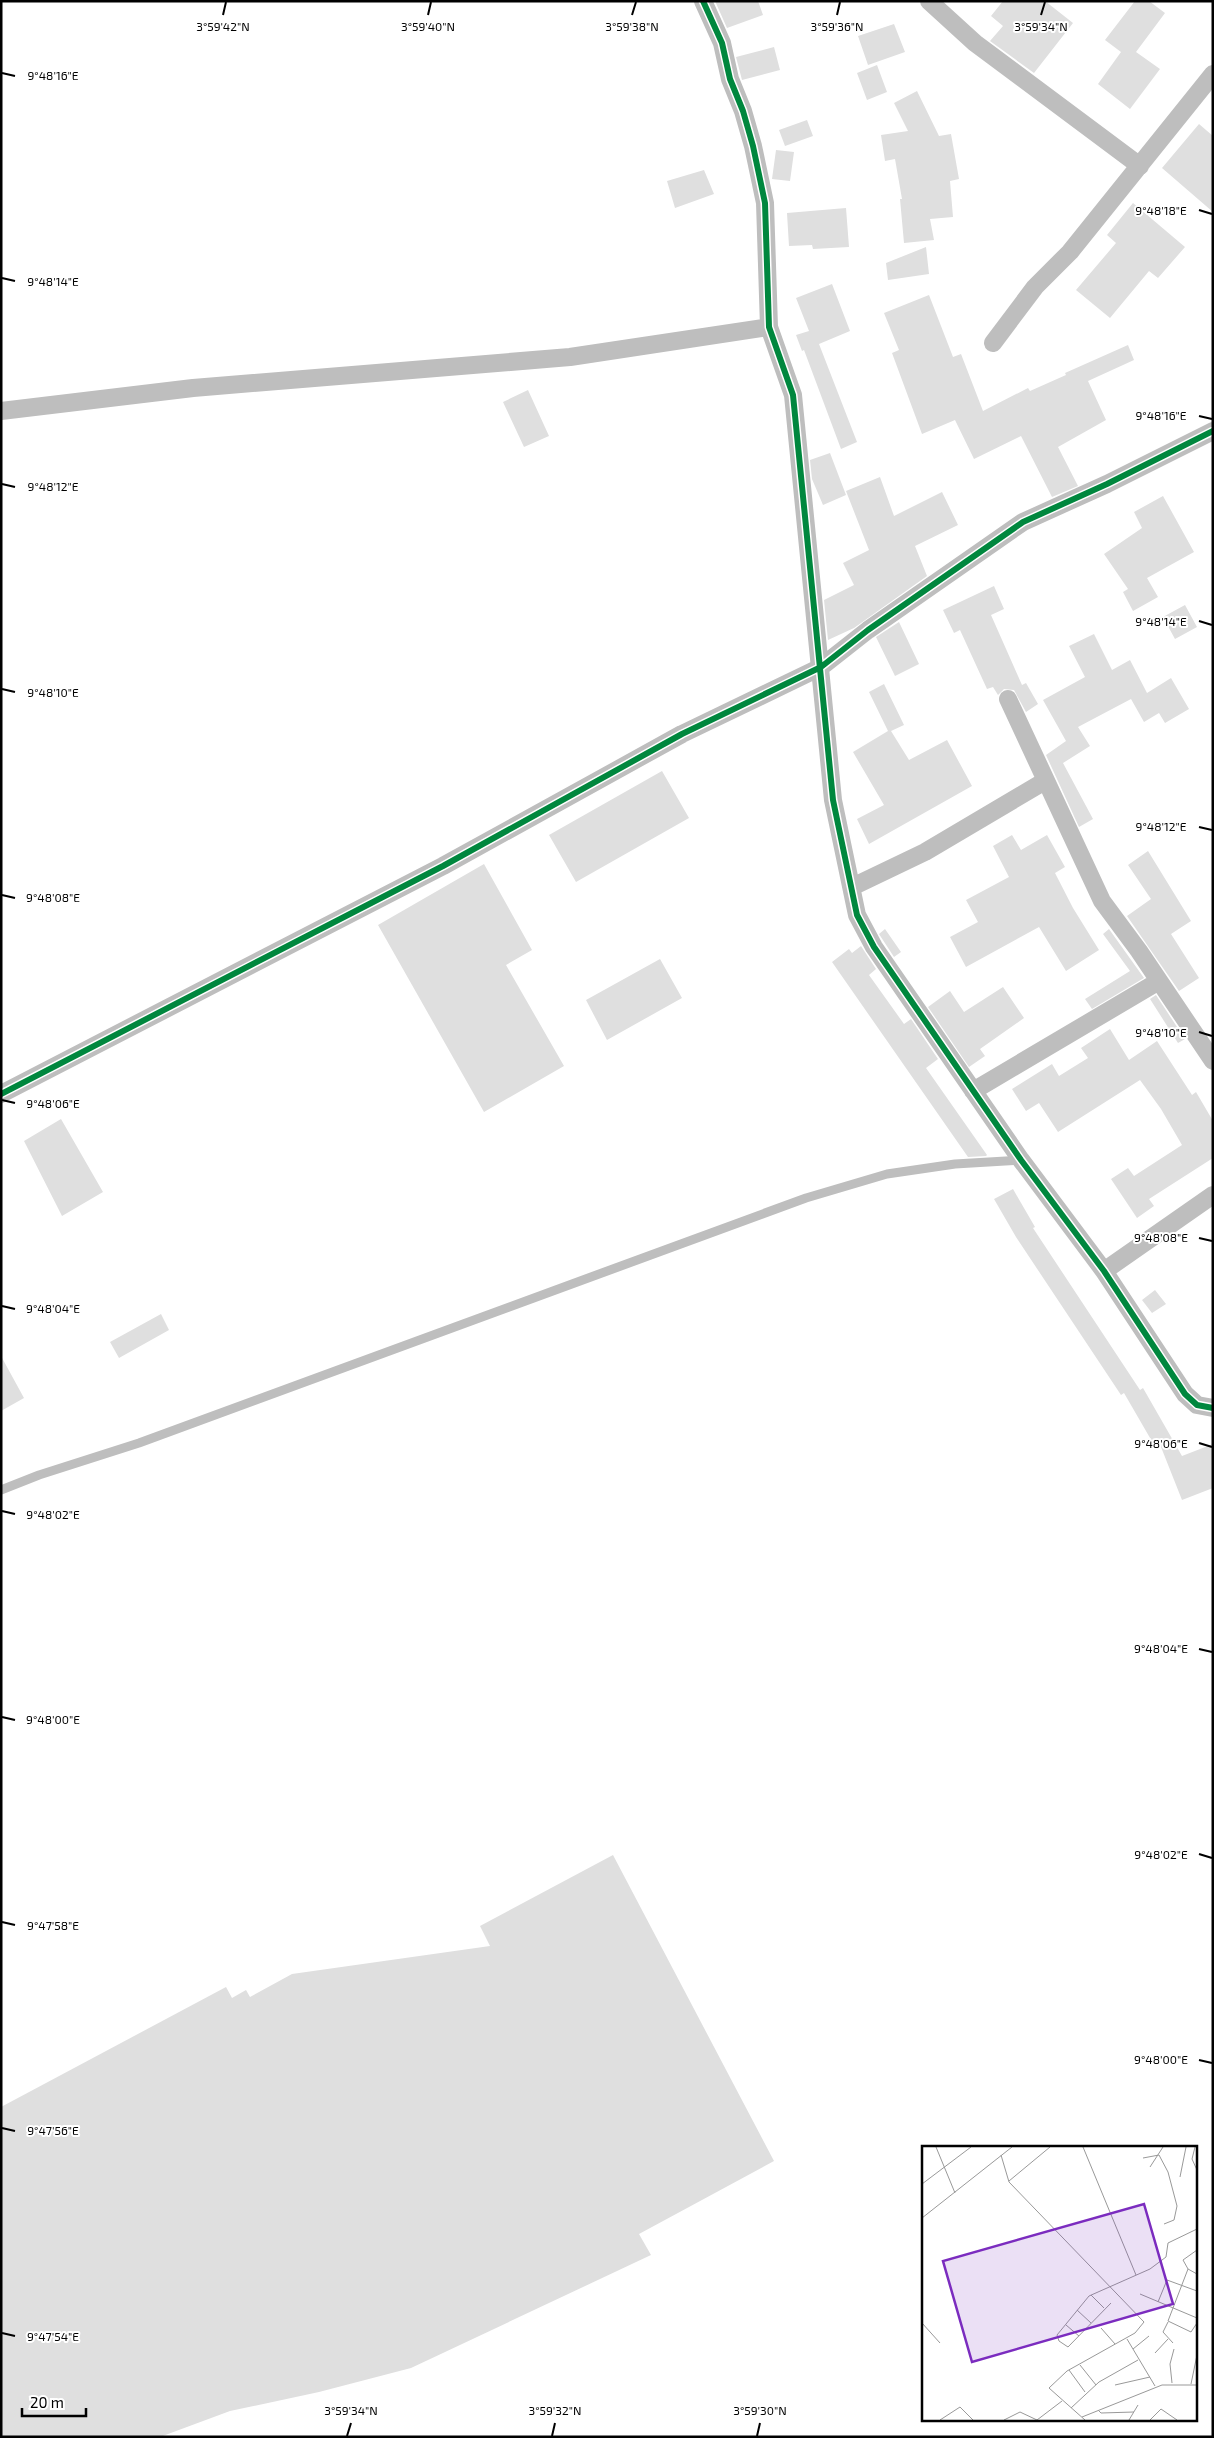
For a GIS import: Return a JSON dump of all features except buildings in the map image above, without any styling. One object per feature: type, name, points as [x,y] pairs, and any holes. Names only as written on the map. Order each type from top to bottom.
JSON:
[{"type":"street","points":[[703,1],[722,43],[730,79],[753,146],[763,193],[769,327],[793,395],[833,800],[857,915],[874,947],[1021,1160],[1104,1271],[1185,1394],[1197,1405],[1213,1408]]},
{"type":"street","points":[[929,1],[975,43],[1140,166]]},
{"type":"street","points":[[993,343],[1035,287],[1070,252],[1213,74]]},
{"type":"street","points":[[1,411],[192,388],[570,357],[769,327]]},
{"type":"street","points":[[1,1094],[443,866],[682,734],[821,667],[868,630],[1023,522],[1107,484],[1213,431]]},
{"type":"street","points":[[1008,699],[1102,902],[1159,981],[1213,1061]]},
{"type":"street","points":[[852,887],[925,852],[1045,781]]},
{"type":"street","points":[[974,1091],[1159,981]]},
{"type":"street","points":[[1104,1271],[1213,1195]]},
{"type":"lane","points":[[1,1490],[39,1475],[148,1440],[806,1198],[887,1174],[955,1164],[1021,1160]]},
{"type":"cycle path","points":[[703,1],[722,43],[730,79],[743,111],[753,146],[765,203],[769,327],[793,395],[833,800],[857,915],[874,947],[1021,1160],[1104,1271],[1185,1394],[1197,1405],[1213,1408]]},
{"type":"cycle path","points":[[1,1094],[443,866],[682,734],[821,667],[868,630],[1023,522],[1107,484],[1213,431]]}]
